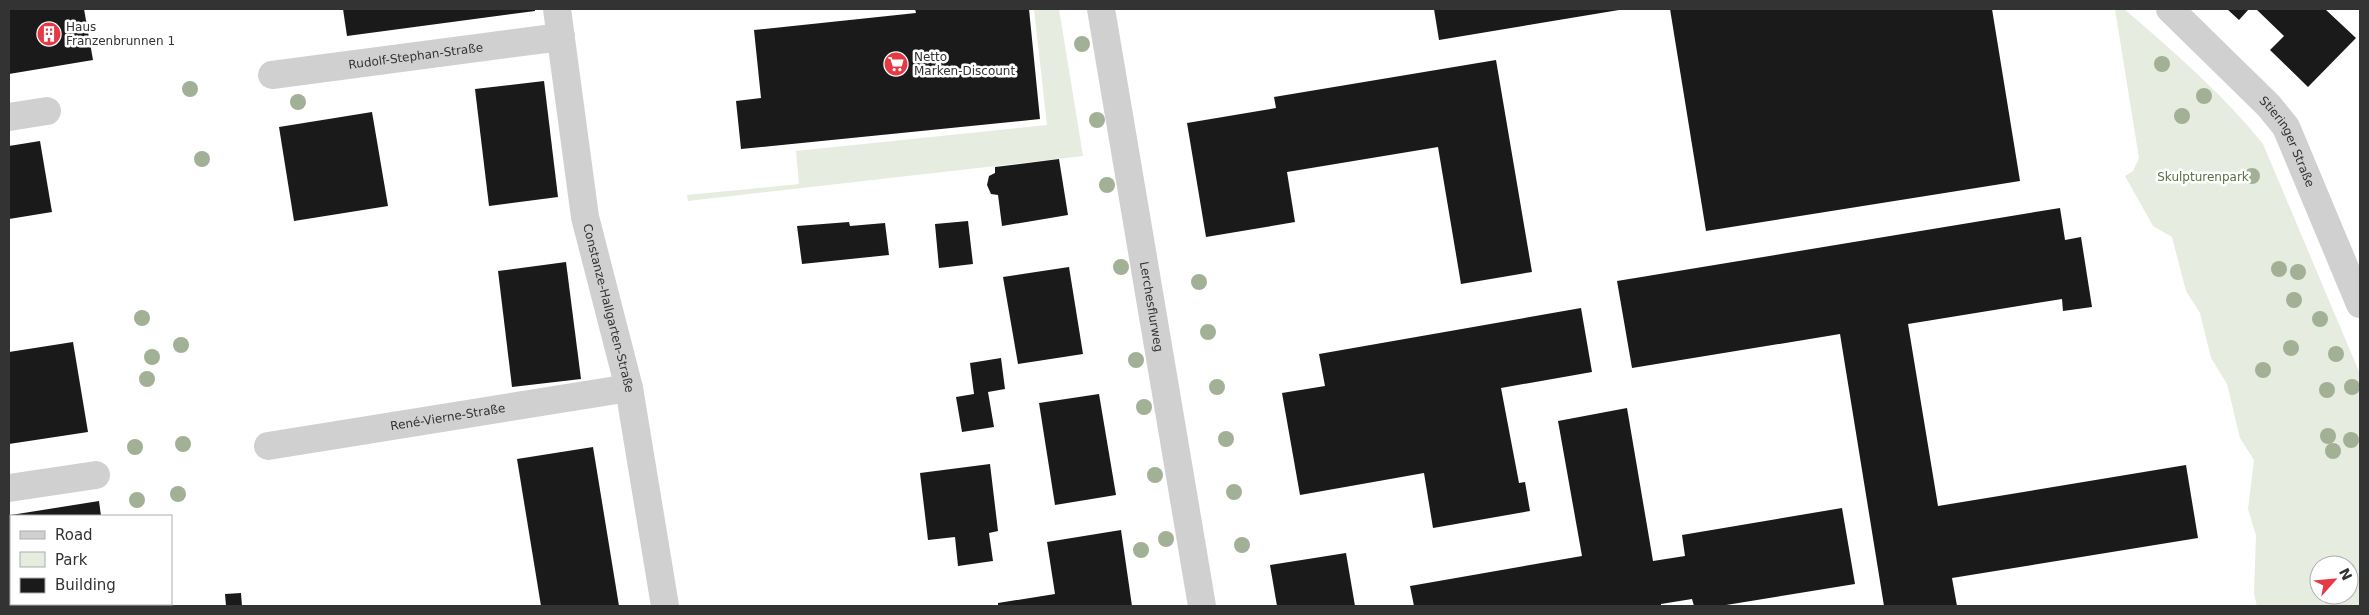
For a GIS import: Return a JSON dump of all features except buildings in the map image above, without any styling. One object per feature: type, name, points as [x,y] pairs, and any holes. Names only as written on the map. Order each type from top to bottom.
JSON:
[{"type":"street","name":"Constanze-Hallgarten-Straße","points":[[557,9],[585,217],[629,388],[664,606]]},
{"type":"street","name":"Lerchesflurweg","points":[[1101,9],[1202,606]]},
{"type":"street","name":"Stieringer Straße","points":[[2170,9],[2270,106],[2286,127],[2360,304]]},
{"type":"street","name":"Rudolf-Stephan-Straße","points":[[272,75],[561,37]]},
{"type":"street","points":[[9,117],[47,111]]},
{"type":"street","name":"René-Vierne-Straße","points":[[268,446],[629,388]]},
{"type":"street","points":[[9,488],[96,475]]},
{"type":"green space","points":[[1034,9],[1059,9],[1083,156],[688,201],[687,195],[799,184],[796,151],[1047,125]]},
{"type":"green space","name":"Skulpturenpark","points":[[2115,9],[2124,9],[2178,56],[2215,91],[2263,144],[2360,374],[2360,606],[2257,606],[2254,594],[2256,535],[2248,509],[2254,460],[2240,438],[2227,384],[2211,358],[2200,313],[2186,291],[2172,237],[2153,226],[2125,176],[2133,171],[2139,158]]},
{"type":"place","name":"Haus Franzenbrunnen 1","points":[[49,34]]},
{"type":"place","name":"Netto Marken-Discount","points":[[896,64]]}]
